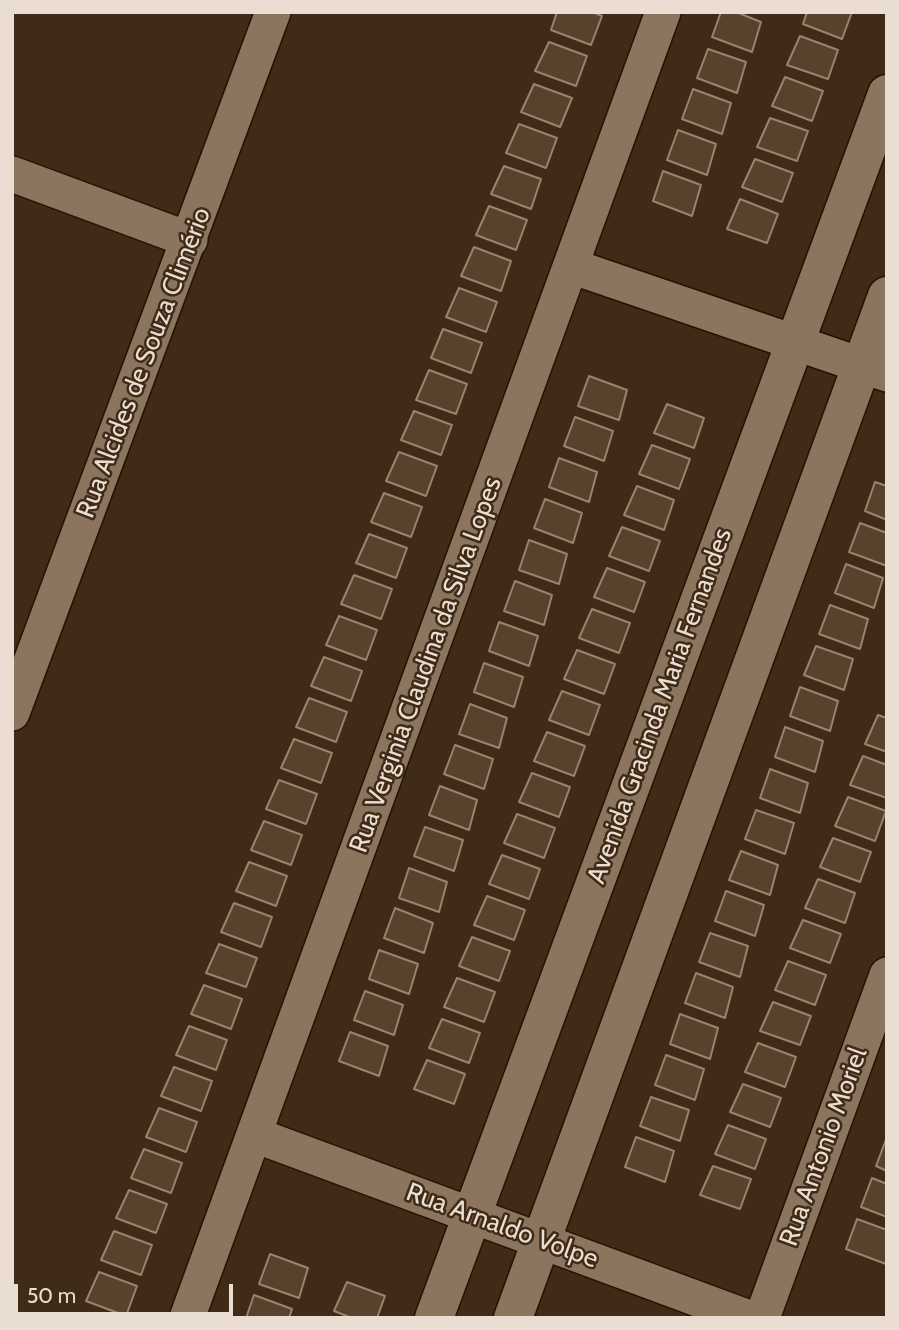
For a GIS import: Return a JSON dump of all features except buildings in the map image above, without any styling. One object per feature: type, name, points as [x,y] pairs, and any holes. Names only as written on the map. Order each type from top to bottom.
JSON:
[{"type":"street","name":"Rua Alcides de Souza Climério","points":[[12,713],[273,12]]},
{"type":"street","name":"Rua Verginia Claudina da Silva Lopes","points":[[187,1318],[663,12]]},
{"type":"street","name":"Avenida Gracinda Maria Fernandes","points":[[434,1318],[887,94]]},
{"type":"street","points":[[12,174],[190,240]]},
{"type":"street","points":[[571,265],[874,370]]},
{"type":"street","points":[[513,1318],[874,370],[887,296]]},
{"type":"street","name":"Rua Antonio Moriel","points":[[762,1318],[887,975]]},
{"type":"street","name":"Rua Arnaldo Volpe","points":[[255,1135],[749,1318]]}]
